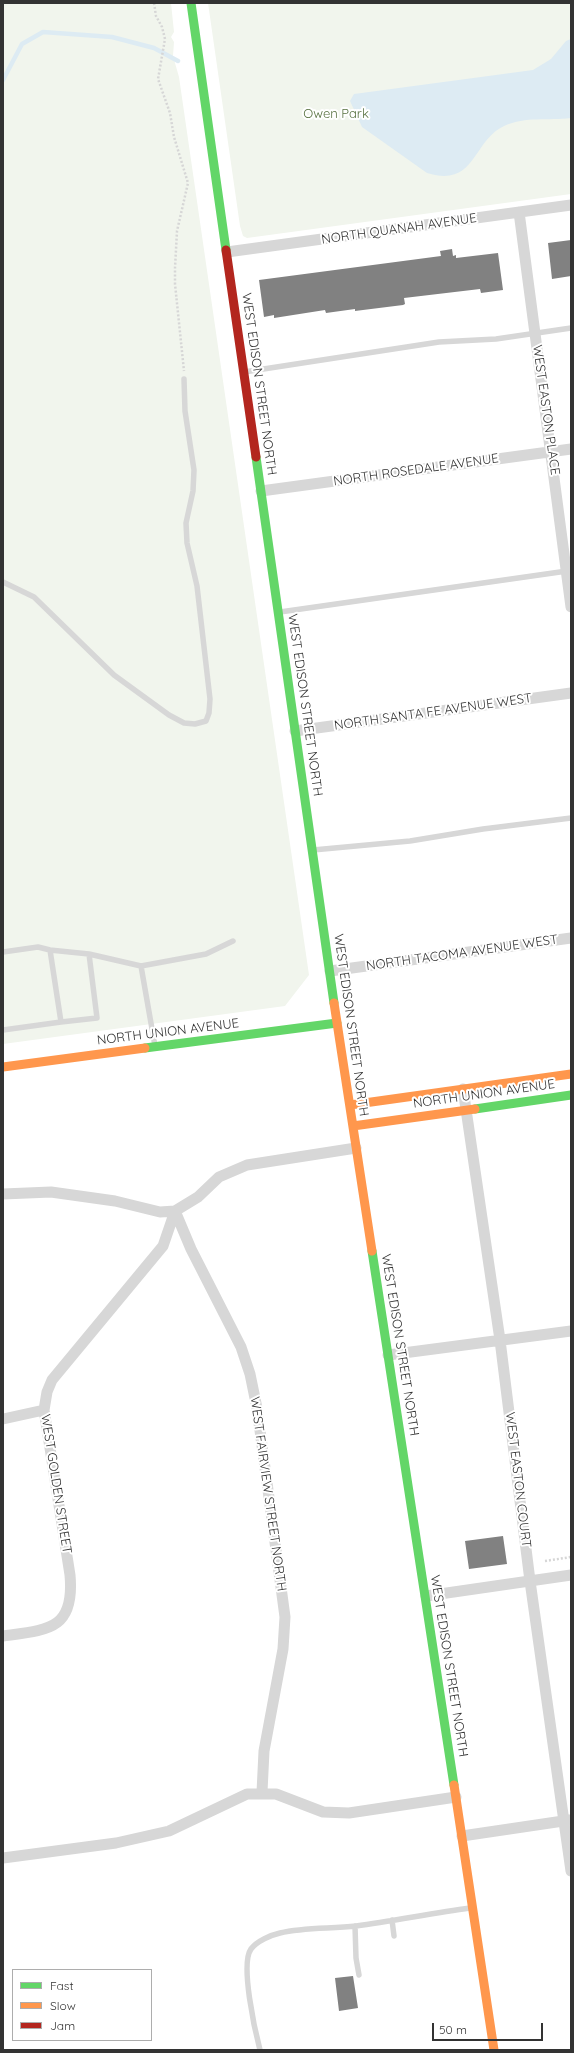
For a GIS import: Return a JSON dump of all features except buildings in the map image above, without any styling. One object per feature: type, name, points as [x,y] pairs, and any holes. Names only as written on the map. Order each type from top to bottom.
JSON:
[{"type":"main road","name":"WEST EDISON STREET NORTH","points":[[190,3],[337,1023],[426,1596],[494,2050]]},
{"type":"main road","name":"NORTH UNION AVENUE","points":[[3,1067],[337,1023]]},
{"type":"main road","name":"NORTH UNION AVENUE","points":[[350,1105],[571,1074]]},
{"type":"main road","name":"NORTH UNION AVENUE","points":[[353,1126],[571,1095]]},
{"type":"street","name":"NORTH QUANAH AVENUE","points":[[227,252],[571,205]]},
{"type":"street","name":"WEST EASTON PLACE","points":[[519,212],[569,571],[571,607]]},
{"type":"street","name":"NORTH ROSEDALE AVENUE","points":[[261,491],[571,449]]},
{"type":"street","name":"NORTH SANTA FE AVENUE WEST","points":[[295,731],[571,693]]},
{"type":"street","name":"NORTH TACOMA AVENUE WEST","points":[[330,971],[571,938]]},
{"type":"street","name":"WEST EASTON COURT","points":[[463,1089],[500,1340],[530,1581],[568,1821],[571,1871]]},
{"type":"street","points":[[3,1194],[51,1192],[115,1201],[160,1212],[175,1211],[198,1197],[219,1177],[247,1164],[356,1148]]},
{"type":"street","name":"WEST GOLDEN STREET","points":[[3,1636],[45,1630],[53,1626],[68,1609],[72,1590],[44,1410],[52,1380],[163,1246],[175,1211]]},
{"type":"street","name":"WEST FAIRVIEW STREET NORTH","points":[[175,1211],[191,1249],[241,1347],[250,1374],[257,1408],[286,1617],[283,1649],[264,1751],[262,1792]]},
{"type":"street","points":[[388,1355],[571,1331]]},
{"type":"street","points":[[3,1419],[44,1410]]},
{"type":"street","points":[[426,1596],[571,1575]]},
{"type":"street","points":[[3,1858],[116,1843],[142,1838],[185,1824],[240,1796],[262,1792],[276,1794],[323,1812],[348,1813],[456,1797]]},
{"type":"street","points":[[462,1836],[568,1821]]},
{"type":"lane","points":[[244,372],[439,342],[496,339],[571,328]]},
{"type":"lane","points":[[3,582],[34,596],[114,675],[169,715],[184,724],[196,724],[206,721],[209,713],[210,699],[198,586],[187,543],[186,530],[186,523],[193,491],[194,470],[185,411],[184,379]]},
{"type":"lane","points":[[278,612],[569,571]]},
{"type":"lane","points":[[312,850],[410,841],[483,829],[571,818]]},
{"type":"lane","points":[[3,952],[38,947],[50,950],[89,954],[141,966],[206,954],[233,941]]},
{"type":"lane","points":[[50,950],[61,1022]]},
{"type":"lane","points":[[3,1030],[97,1018],[89,954]]},
{"type":"lane","points":[[141,966],[155,1046]]},
{"type":"lane","points":[[260,2050],[246,1971],[247,1958],[252,1948],[263,1939],[279,1933],[309,1928],[354,1926],[472,1907]]},
{"type":"lane","points":[[392,1920],[394,1936]]},
{"type":"lane","points":[[354,1926],[356,1958],[359,1975]]},
{"type":"path","points":[[154,3],[165,39],[158,79],[170,113],[174,137],[188,183],[177,231],[175,268],[175,284],[184,357],[184,379]]},
{"type":"path","points":[[545,1561],[571,1557]]},
{"type":"green space","points":[[3,3],[171,3],[174,32],[171,37],[174,42],[173,56],[179,77],[309,975],[285,1006],[3,1044]]},
{"type":"green space","name":"Owen Park","points":[[208,3],[571,3],[571,194],[247,238],[243,236],[240,226]]},
{"type":"shaded area","points":[[571,39],[571,118],[529,120],[504,126],[485,142],[472,161],[464,169],[455,174],[443,176],[427,173],[362,127],[350,101],[354,94],[533,70],[551,59],[566,41]]},
{"type":"waterway","points":[[3,80],[22,44],[43,32],[112,37],[154,48],[178,61]]},
{"type":"traffic: fast","points":[[191,3],[226,250]]},
{"type":"traffic: fast","points":[[256,457],[334,1003]]},
{"type":"traffic: fast","points":[[145,1048],[337,1023]]},
{"type":"traffic: fast","points":[[475,1109],[571,1095]]},
{"type":"traffic: fast","points":[[372,1251],[454,1785]]},
{"type":"traffic: slow","points":[[334,1003],[372,1251]]},
{"type":"traffic: slow","points":[[3,1067],[145,1048]]},
{"type":"traffic: slow","points":[[350,1105],[571,1074]]},
{"type":"traffic: slow","points":[[353,1126],[475,1109]]},
{"type":"traffic: slow","points":[[454,1785],[494,2050]]},
{"type":"traffic: jam","points":[[226,250],[256,457]]}]
